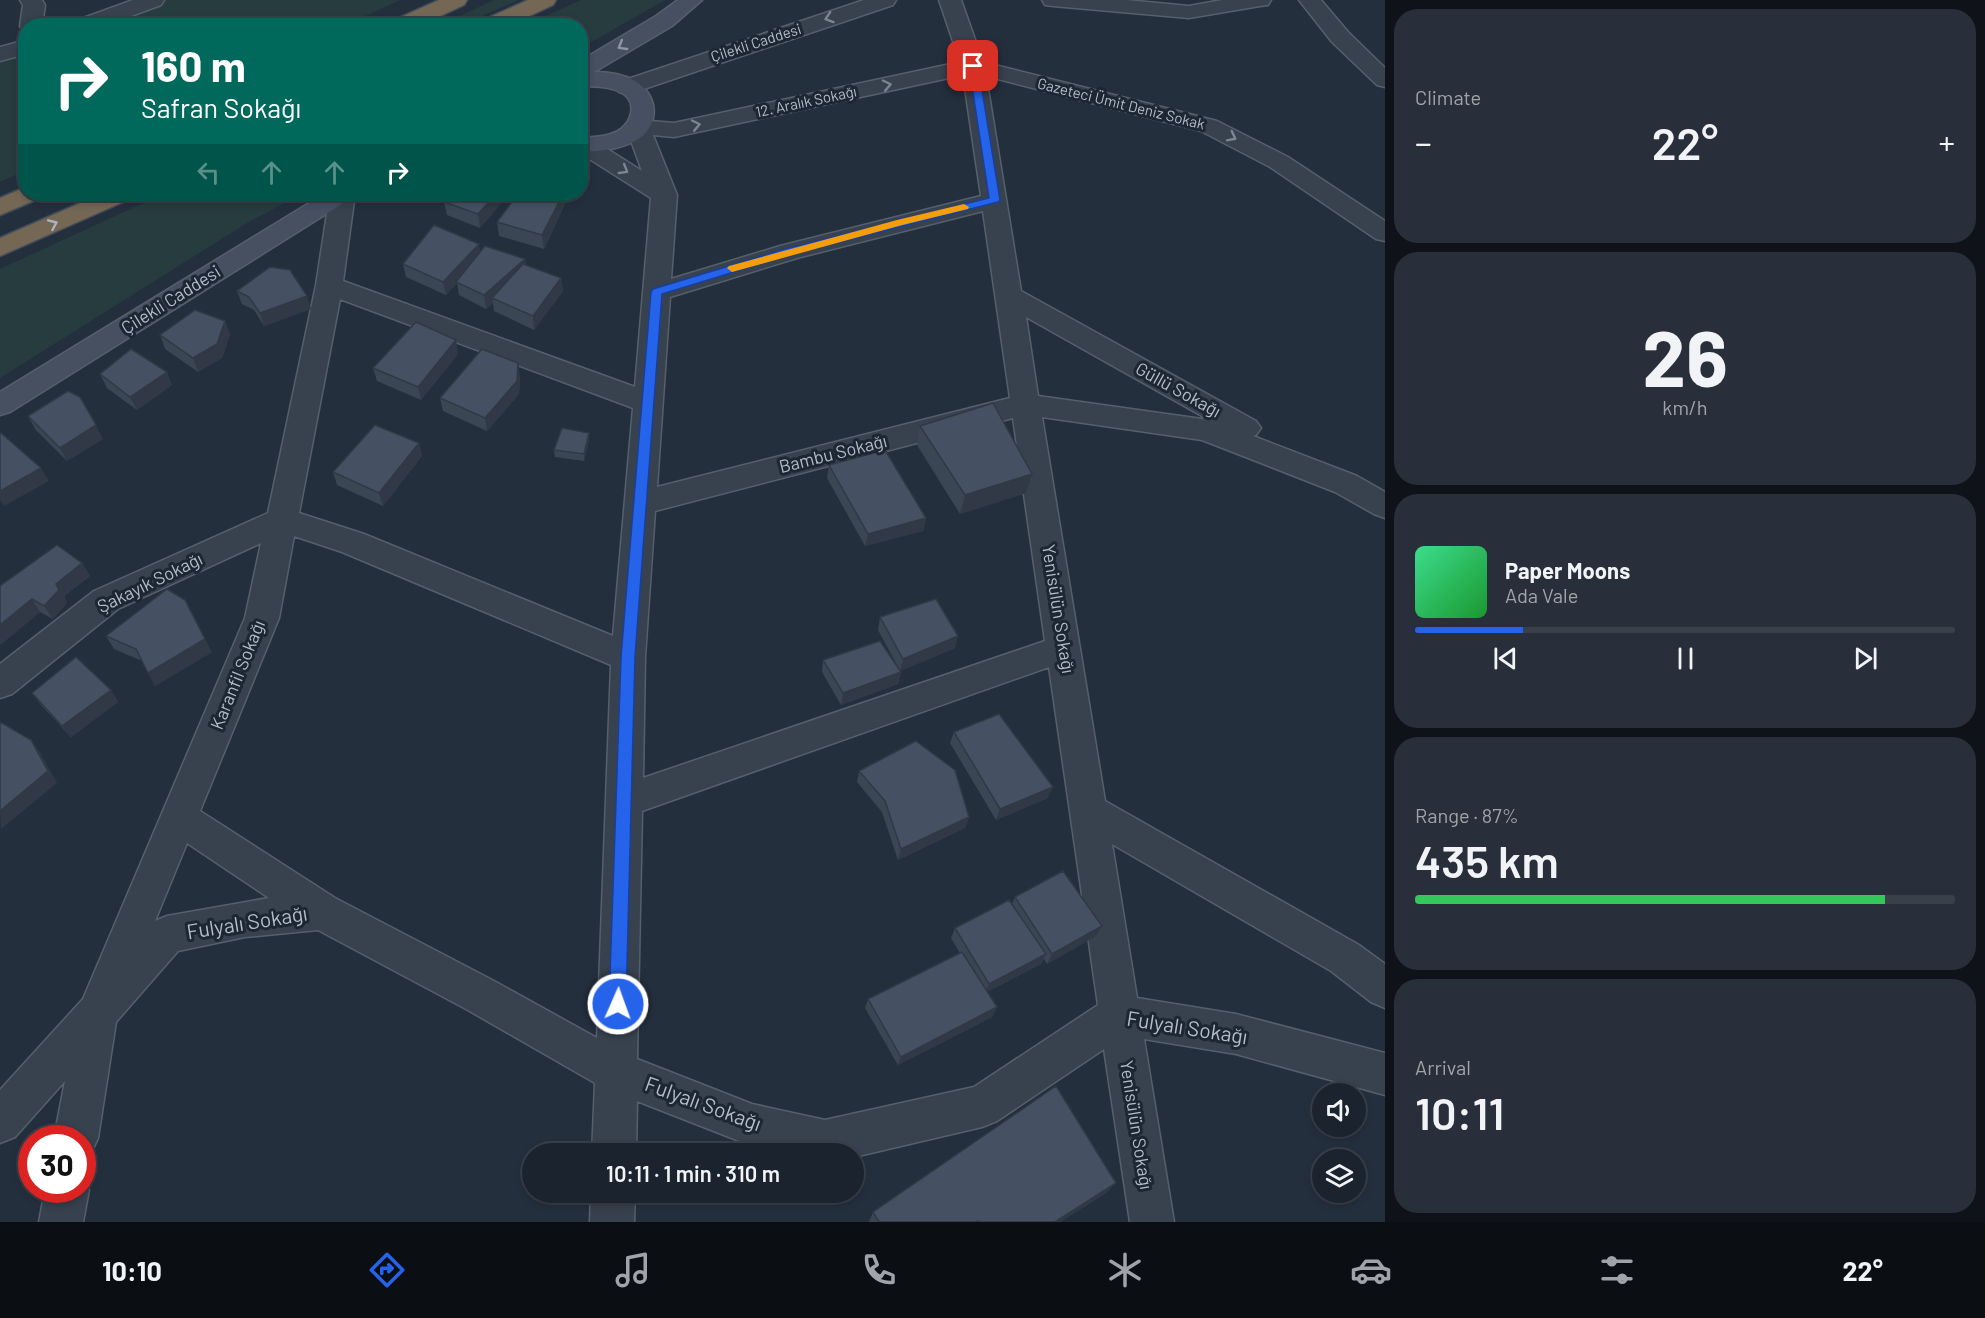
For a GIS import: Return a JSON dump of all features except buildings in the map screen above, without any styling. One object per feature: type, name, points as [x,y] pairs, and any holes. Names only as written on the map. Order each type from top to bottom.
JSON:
[{"type":"highway","points":[[417,18],[456,0]]},
{"type":"highway","points":[[506,18],[545,0]]},
{"type":"highway","points":[[0,207],[18,199]]},
{"type":"highway","points":[[0,248],[105,201]]},
{"type":"main road","points":[[588,66],[664,21],[691,0]]},
{"type":"main road","points":[[627,87],[664,21]]},
{"type":"main road","points":[[588,79],[608,79],[627,87],[644,104],[645,112],[638,127],[612,142],[588,144]]},
{"type":"main road","name":"Çilekli Caddesi","points":[[0,405],[330,201]]},
{"type":"street","points":[[32,0],[34,6],[32,18]]},
{"type":"street","points":[[105,18],[153,0]]},
{"type":"street","name":"Çilekli Caddesi","points":[[627,87],[885,0]]},
{"type":"street","name":"Yenisülün Sokağı","points":[[950,0],[973,66],[1152,1222]]},
{"type":"street","points":[[1053,0],[1189,12],[1260,0]]},
{"type":"street","points":[[1310,0],[1340,37],[1385,80]]},
{"type":"street","points":[[0,54],[18,49]]},
{"type":"street","name":"12. Aralık Sokağı","points":[[638,127],[674,130],[973,66]]},
{"type":"street","name":"Gazeteci Ümit Deniz Sokak","points":[[973,66],[1209,126],[1279,162],[1385,233]]},
{"type":"street","points":[[614,1143],[628,657],[664,195],[638,127]]},
{"type":"street","points":[[588,149],[664,195]]},
{"type":"street","points":[[657,292],[789,252],[994,200]]},
{"type":"street","name":"Karanfil Sokağı","points":[[78,1125],[97,1014],[262,618],[329,285],[340,201]]},
{"type":"street","points":[[329,285],[648,404]]},
{"type":"street","name":"Güllü Sokağı","points":[[1009,296],[1385,506]]},
{"type":"street","name":"Güllü Sokağı","points":[[1026,404],[1206,430],[1346,484]]},
{"type":"street","name":"Bambu Sokağı","points":[[640,503],[1026,404]]},
{"type":"street","points":[[282,520],[353,543],[628,657]]},
{"type":"street","name":"Şakayık Sokağı","points":[[0,684],[105,600],[282,520]]},
{"type":"street","points":[[623,801],[1064,648]]},
{"type":"street","points":[[1089,810],[1345,958],[1385,988]]},
{"type":"street","points":[[179,817],[321,911]]},
{"type":"street","name":"Fulyalı Sokağı","points":[[0,1122],[167,935],[245,919],[321,911],[480,995],[616,1072],[752,1125],[825,1142],[982,1106],[1119,1015],[1236,1034],[1385,1074]]},
{"type":"street","points":[[61,1222],[65,1203]]},
{"type":"street","points":[[612,1222],[613,1203]]},
{"type":"green space","points":[[153,0],[401,0],[361,18],[105,18]]},
{"type":"green space","points":[[494,0],[519,0],[477,18],[456,18]]},
{"type":"green space","points":[[581,0],[665,0],[588,44],[588,18],[541,18]]},
{"type":"green space","points":[[18,49],[18,174],[0,182],[0,54]]},
{"type":"green space","points":[[148,201],[288,201],[247,223],[0,378],[0,269]]},
{"type":"slow traffic","points":[[732,268],[964,207]]},
{"type":"route","points":[[618,1004],[628,657],[657,292],[789,252],[994,200],[973,66]]}]
